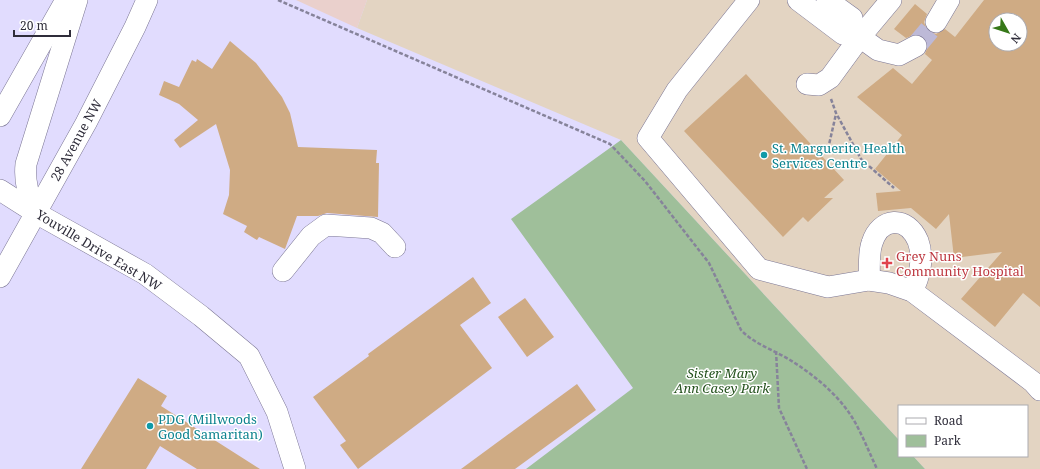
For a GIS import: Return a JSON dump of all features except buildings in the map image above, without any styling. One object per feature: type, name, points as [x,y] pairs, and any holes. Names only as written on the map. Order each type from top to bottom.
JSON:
[{"type":"street","points":[[0,116],[66,0]]},
{"type":"street","points":[[36,213],[26,190],[26,164],[77,0]]},
{"type":"street","name":"28 Avenue NW","points":[[0,277],[86,123],[135,27],[146,0]]},
{"type":"street","points":[[749,0],[681,84],[648,138],[759,269],[828,286],[869,280],[889,283],[912,291],[1033,382],[1040,390]]},
{"type":"street","points":[[798,0],[843,34],[856,35],[878,50],[899,55],[916,46]]},
{"type":"street","points":[[827,0],[852,18],[856,35]]},
{"type":"street","points":[[807,84],[819,84],[830,78],[856,35],[891,0]]},
{"type":"street","points":[[936,22],[949,0]]},
{"type":"street","name":"Youville Drive East NW","points":[[0,190],[36,213],[145,274],[202,316],[249,356],[277,412],[296,469]]},
{"type":"street","points":[[869,280],[871,244],[878,228],[889,223],[901,223],[910,229],[918,241],[921,257],[918,280],[912,291]]},
{"type":"street","points":[[283,271],[311,236],[326,225],[371,228],[382,233],[395,247]]},
{"type":"path","points":[[278,0],[610,144],[645,181],[705,258],[716,275],[728,307],[741,330],[747,337],[776,351],[813,376],[842,404],[856,423],[877,469]]},
{"type":"path","points":[[831,97],[836,113],[864,163],[894,188]]},
{"type":"path","points":[[828,149],[836,113]]},
{"type":"path","points":[[776,351],[778,408],[807,469]]},
{"type":"shaded area","points":[[296,0],[367,0],[357,28]]},
{"type":"shaded area","name":"Grey Nuns Community Hospital","points":[[367,0],[1040,0],[1040,469],[925,469],[914,457],[1028,457],[1028,405],[898,405],[898,439],[621,140],[357,28]]},
{"type":"green space","name":"Sister Mary Ann Casey Park","points":[[621,140],[898,439],[898,457],[914,457],[925,469],[526,469],[633,388],[511,219]]},
{"type":"tunnel","points":[[916,46],[936,22]]},
{"type":"place","name":"St. Marguerite Health Services Centre","points":[[764,155]]},
{"type":"place","name":"Grey Nuns Community Hospital","points":[[887,263]]},
{"type":"place","name":"PDG (Millwoods Good Samaritan)","points":[[150,426]]}]
